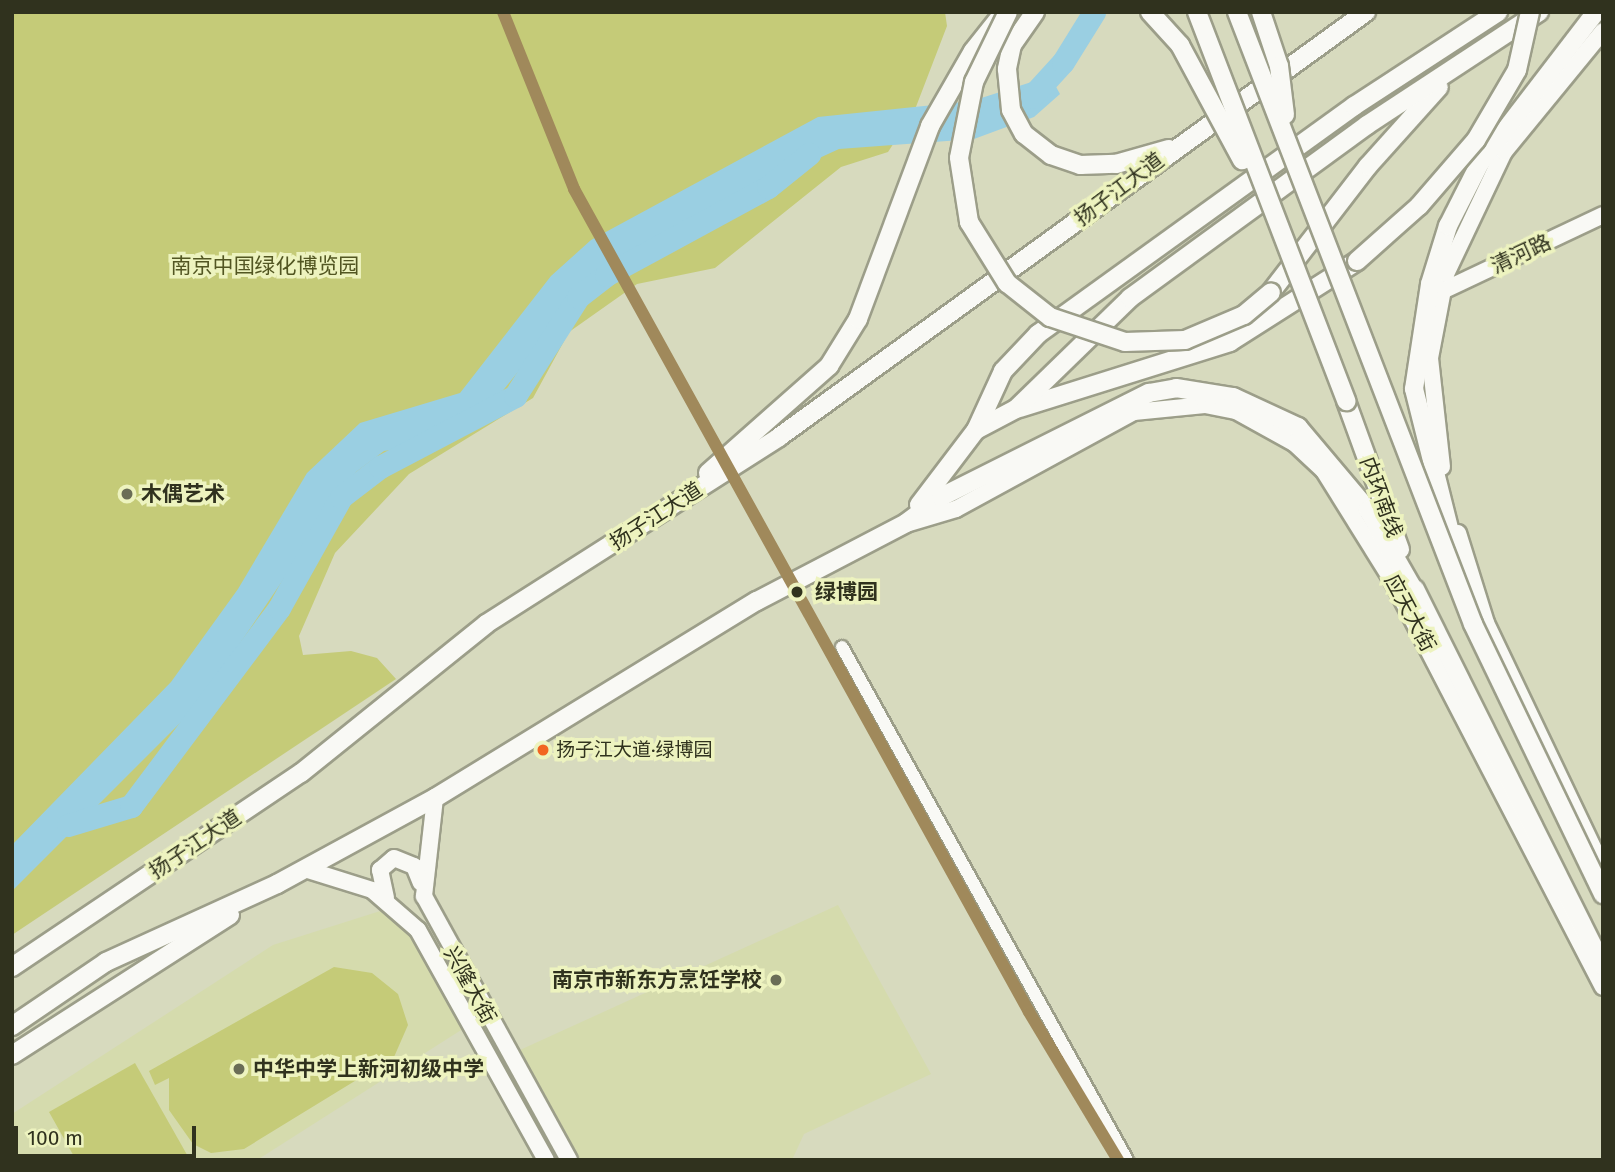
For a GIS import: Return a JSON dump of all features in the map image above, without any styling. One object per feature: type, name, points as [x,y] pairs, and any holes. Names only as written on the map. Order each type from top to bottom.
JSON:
[{"type":"highway","points":[[1006,12],[974,82],[959,158],[969,222],[1007,283],[1050,317],[1125,342],[1185,340],[1244,315],[1271,292],[1368,166],[1461,64]]},
{"type":"highway","points":[[678,502],[829,366],[859,319],[930,126],[973,51],[1006,12]]},
{"type":"highway","points":[[1035,12],[1008,55],[1006,91],[1017,126],[1051,155],[1080,165],[1131,158],[1173,148]]},
{"type":"highway","points":[[1150,12],[1199,76],[1275,220]]},
{"type":"highway","name":"内环南线","points":[[1197,12],[1419,599],[1603,966]]},
{"type":"highway","name":"内环南线","points":[[1237,12],[1287,133],[1473,624],[1603,894]]},
{"type":"highway","points":[[1261,12],[1279,66],[1287,133]]},
{"type":"highway","name":"扬子江大道","points":[[12,967],[301,773],[486,624],[779,437],[1173,148],[1353,18],[1366,12]]},
{"type":"highway","points":[[906,523],[976,430],[1003,371],[1038,334],[1354,106],[1498,12]]},
{"type":"highway","points":[[976,430],[1016,409],[1230,342],[1357,261],[1419,206],[1476,140],[1517,70],[1530,12]]},
{"type":"highway","points":[[1016,409],[1130,298],[1539,12]]},
{"type":"highway","points":[[1473,624],[1414,389],[1448,226],[1480,163],[1596,12]]},
{"type":"highway","points":[[12,1026],[106,962],[277,884],[435,798],[778,589],[906,523],[941,497],[1122,402],[1176,388],[1204,391],[1269,408],[1298,427],[1368,510],[1419,599]]},
{"type":"highway","points":[[12,1055],[277,884]]},
{"type":"main road","points":[[1603,31],[1489,175],[1435,288],[1430,358],[1432,418],[1448,500],[1486,624],[1603,868]]},
{"type":"main road","name":"清河路","points":[[1435,288],[1603,215]]},
{"type":"main road","name":"应天大街","points":[[906,523],[956,509],[1087,435],[1161,406],[1236,411],[1294,443],[1324,471],[1393,582],[1603,987]]},
{"type":"main road","points":[[424,896],[435,798]]},
{"type":"main road","name":"兴隆大街","points":[[387,900],[378,878],[394,859],[414,866],[424,896],[569,1160]]},
{"type":"main road","name":"兴隆大街","points":[[305,869],[387,900],[418,930],[546,1160]]},
{"type":"street","points":[[842,647],[1127,1160]]},
{"type":"shaded area","name":"南京市新东方烹饪学校","points":[[838,905],[931,1074],[804,1134],[792,1160],[569,1160],[509,1055]]},
{"type":"shaded area","name":"中华中学上新河初级中学","points":[[396,906],[469,1025],[257,1160],[12,1160],[12,1114],[273,945]]},
{"type":"green space","name":"南京中国绿化博览园","points":[[12,12],[945,12],[947,26],[914,112],[888,152],[841,167],[715,268],[637,284],[569,332],[533,398],[409,474],[335,553],[299,636],[303,655],[351,651],[377,658],[396,679],[12,935]]},
{"type":"green space","points":[[334,967],[372,973],[398,994],[408,1025],[394,1057],[244,1149],[211,1153],[193,1144],[169,1110],[169,1078],[155,1085],[149,1071]]},
{"type":"green space","points":[[135,1063],[190,1160],[76,1160],[49,1112]]},
{"type":"water","points":[[1050,76],[1060,94],[1034,117],[974,139],[839,149],[758,186],[611,270],[575,301],[476,424],[439,442],[384,451],[356,472],[199,704],[12,891],[12,845],[171,682],[238,589],[307,473],[360,423],[460,393],[551,276],[591,240],[818,117],[972,101]]},
{"type":"waterway","points":[[1031,97],[1063,62],[1094,12]]},
{"type":"waterway","points":[[68,825],[131,806],[279,608],[341,497],[380,467],[515,396],[578,297],[606,275],[768,187],[809,154]]},
{"type":"transit line","points":[[503,12],[574,189],[1029,1012],[1118,1160]]},
{"type":"place","name":"木偶艺术","points":[[127,494]]},
{"type":"place","name":"绿博园","points":[[797,592]]},
{"type":"place","name":"扬子江大道·绿博园","points":[[543,750]]},
{"type":"place","name":"南京市新东方烹饪学校","points":[[776,980]]},
{"type":"place","name":"中华中学上新河初级中学","points":[[239,1069]]}]
